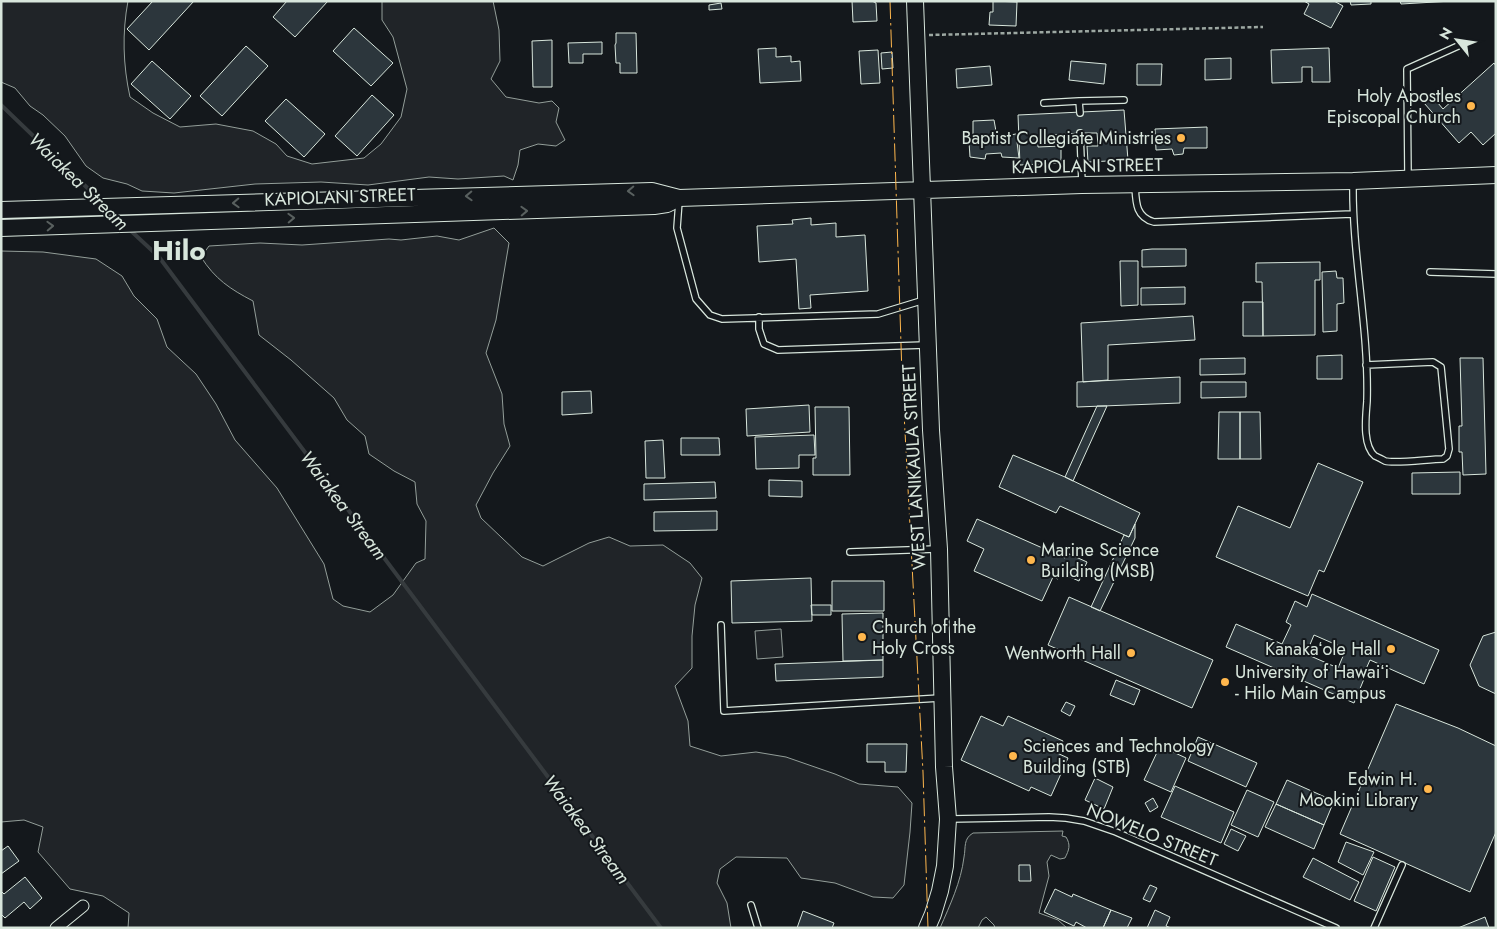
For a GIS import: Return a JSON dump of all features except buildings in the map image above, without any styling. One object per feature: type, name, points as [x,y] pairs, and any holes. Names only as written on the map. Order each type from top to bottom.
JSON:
[{"type":"street","name":"WEST LANIKAULA STREET","points":[[915,1],[930,430],[938,549],[948,820],[945,866],[938,899],[927,928]]},
{"type":"street","name":"KAPIOLANI STREET","points":[[1,210],[652,191],[679,198],[1082,185],[1353,181],[1496,175]]},
{"type":"street","name":"KAPIOLANI STREET","points":[[1,228],[654,206],[667,204],[679,198]]},
{"type":"street","points":[[56,928],[83,906]]},
{"type":"lane","points":[[1408,178],[1408,69],[1458,46]]},
{"type":"lane","points":[[1044,103],[1124,100]]},
{"type":"lane","points":[[1079,101],[1080,112]]},
{"type":"lane","points":[[1080,133],[1082,185]]},
{"type":"lane","points":[[1353,181],[1352,214],[1366,365],[1366,433],[1369,447],[1375,455],[1386,461],[1443,459],[1448,456],[1449,449],[1441,367],[1433,362],[1366,365]]},
{"type":"lane","points":[[1135,185],[1138,210],[1143,217],[1154,222],[1352,214]]},
{"type":"lane","points":[[679,198],[677,228],[696,299],[710,315],[722,319],[878,314],[926,300]]},
{"type":"lane","points":[[1430,272],[1496,274]]},
{"type":"lane","points":[[759,317],[759,329],[764,344],[778,350],[928,345]]},
{"type":"lane","points":[[850,552],[938,549]]},
{"type":"lane","points":[[721,626],[724,711],[943,698]]},
{"type":"lane","name":"NOWELO STREET","points":[[948,820],[1049,817],[1084,821],[1116,832],[1336,928]]},
{"type":"lane","points":[[1374,928],[1402,865]]},
{"type":"lane","points":[[751,905],[758,928]]},
{"type":"path","points":[[915,35],[1263,27]]},
{"type":"shaded area","points":[[1,1],[128,1],[124,49],[130,97],[153,113],[180,127],[216,124],[253,131],[276,144],[287,156],[312,164],[364,158],[381,144],[401,117],[407,89],[393,37],[382,20],[382,1],[493,1],[499,30],[500,61],[491,79],[506,97],[539,103],[552,101],[559,108],[556,122],[565,140],[556,146],[538,144],[520,150],[513,180],[504,176],[458,179],[429,177],[368,185],[321,182],[255,184],[174,193],[142,191],[127,184],[103,178],[86,166],[65,136],[43,115],[30,106],[15,88],[1,82]]},
{"type":"shaded area","points":[[494,228],[509,243],[496,320],[486,353],[502,394],[504,424],[510,446],[476,505],[481,518],[522,557],[543,566],[589,543],[609,537],[630,546],[663,545],[690,563],[702,578],[695,605],[692,636],[692,668],[675,686],[688,721],[690,746],[721,756],[756,752],[786,757],[859,784],[898,787],[912,803],[904,885],[893,898],[873,897],[835,883],[801,878],[787,858],[736,857],[720,869],[717,883],[727,903],[731,928],[128,928],[129,913],[103,896],[70,889],[38,852],[43,827],[24,820],[1,822],[1,251],[43,252],[96,259],[122,276],[134,296],[157,319],[167,347],[196,374],[216,404],[235,440],[277,488],[324,564],[333,599],[343,606],[370,612],[393,595],[416,563],[425,559],[426,521],[417,504],[415,482],[394,471],[369,454],[365,436],[347,420],[334,398],[259,335],[253,301],[224,283],[201,257],[209,246],[260,243],[302,245],[389,239],[401,240],[437,236],[459,240]]},
{"type":"shaded area","points":[[781,629],[783,657],[757,659],[755,631]]},
{"type":"shaded area","points":[[1063,831],[1062,836],[1068,840],[1068,850],[1065,858],[1060,859],[1051,855],[1047,862],[1049,876],[1039,913],[1058,920],[1067,928],[995,928],[986,917],[978,928],[940,928],[958,884],[963,866],[965,844],[970,835],[973,833]]},
{"type":"waterway","name":"Waiakea Stream","points":[[1,105],[102,202]]},
{"type":"waterway","name":"Waiakea Stream","points":[[130,230],[159,257],[661,928]]},
{"type":"power","points":[[890,1],[902,375],[923,772],[928,928]]},
{"type":"place","name":"Holy Apostles Episcopal Church","points":[[1471,106]]},
{"type":"place","name":"Baptist Collegiate Ministries","points":[[1181,138]]},
{"type":"place","name":"Marine Science Building (MSB)","points":[[1031,560]]},
{"type":"place","name":"Church of the Holy Cross","points":[[862,637]]},
{"type":"place","name":"Kanakaʻole Hall","points":[[1391,649]]},
{"type":"place","name":"Wentworth Hall","points":[[1131,653]]},
{"type":"place","name":"University of Hawaiʻi - Hilo Main Campus","points":[[1225,682]]},
{"type":"place","name":"Sciences and Technology Building (STB)","points":[[1013,756]]},
{"type":"place","name":"Edwin H. Mookini Library","points":[[1428,789]]},
{"type":"district","name":"Hilo","points":[[179,250]]}]
